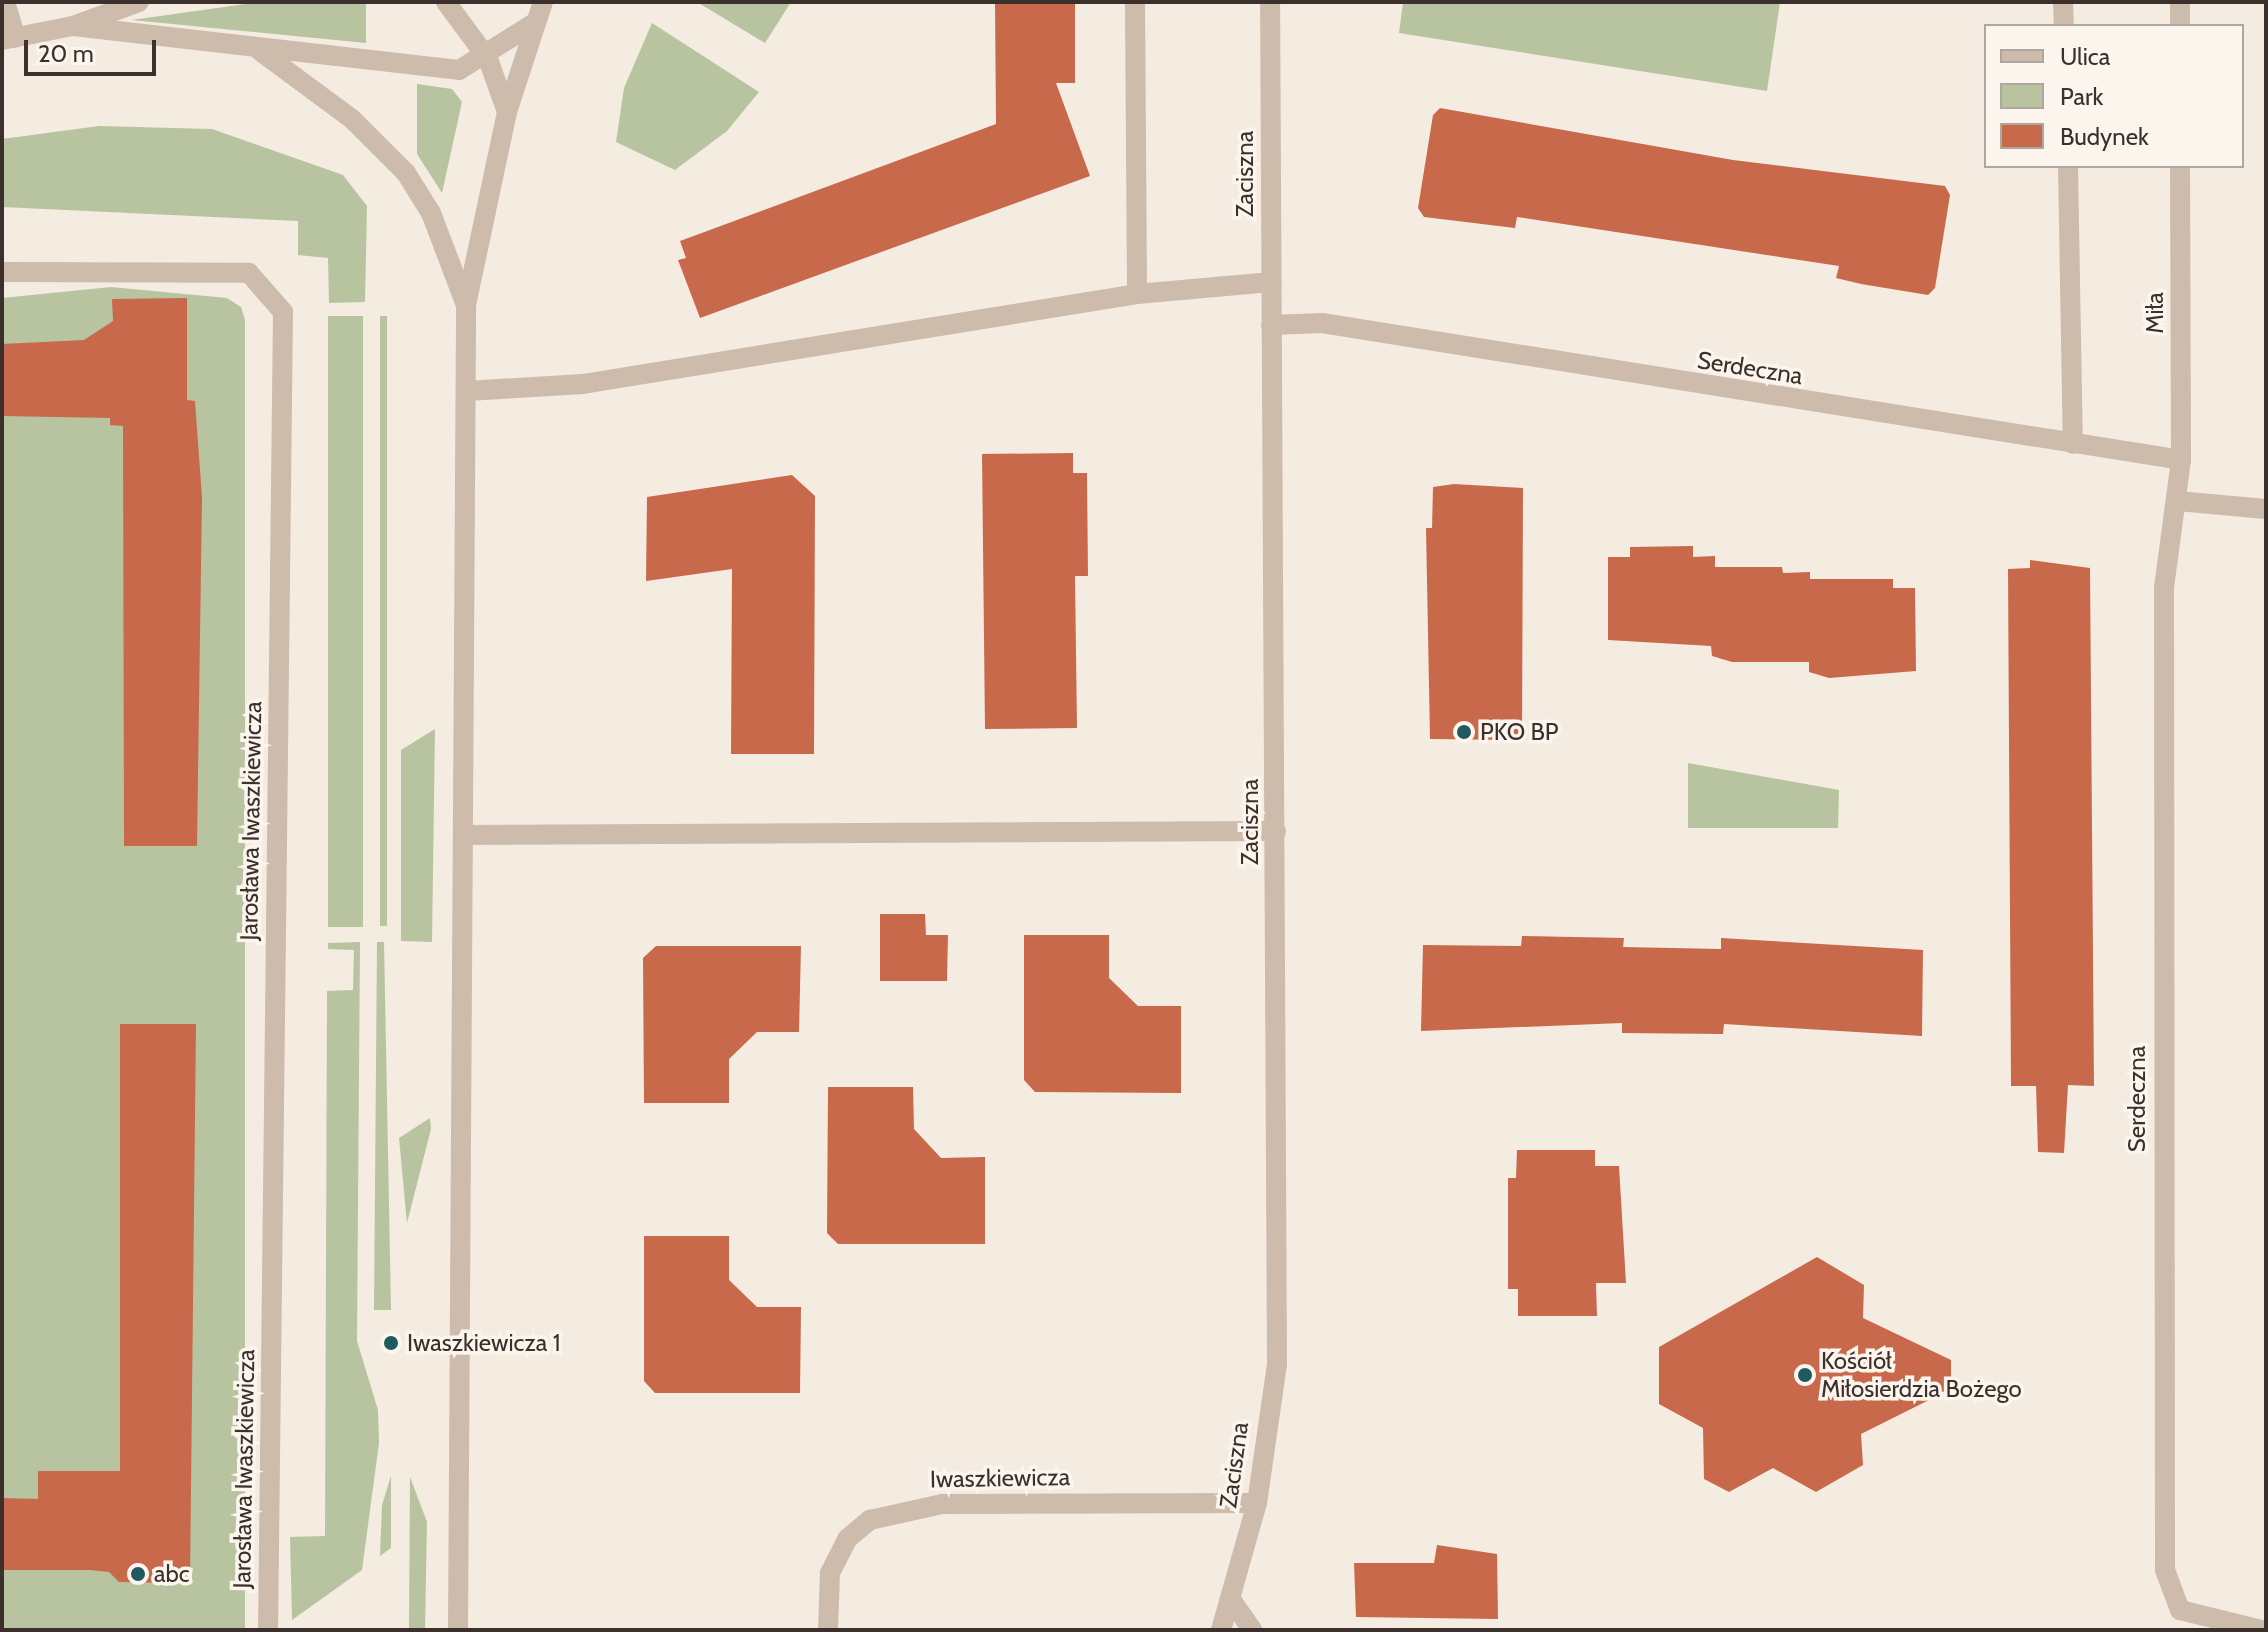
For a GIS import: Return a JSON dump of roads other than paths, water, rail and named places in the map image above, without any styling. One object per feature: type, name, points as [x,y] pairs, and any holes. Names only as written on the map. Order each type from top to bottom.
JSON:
[{"type":"street","points":[[5,2],[9,38],[73,26],[139,2]]},
{"type":"street","points":[[446,2],[488,59],[507,112]]},
{"type":"street","points":[[458,1630],[466,305],[507,112],[533,24],[543,2]]},
{"type":"street","points":[[1135,2],[1137,294]]},
{"type":"street","name":"Zaciszna","points":[[1221,1630],[1232,1601],[1257,1503],[1277,1365],[1270,2]]},
{"type":"street","points":[[2063,2],[2064,24]]},
{"type":"street","points":[[2180,2],[2180,24]]},
{"type":"street","points":[[73,26],[260,51],[459,70],[488,59],[533,24]]},
{"type":"street","points":[[260,51],[352,119],[406,173],[431,213],[466,305]]},
{"type":"street","points":[[2068,168],[2073,444]]},
{"type":"street","name":"Miła","points":[[2180,168],[2181,460]]},
{"type":"street","name":"Jarosława Iwaszkiewicza","points":[[2,272],[249,273],[283,312],[268,1630]]},
{"type":"street","points":[[467,391],[583,384],[1137,294],[1271,282]]},
{"type":"street","name":"Serdeczna","points":[[1271,325],[1322,323],[2181,460],[2178,501],[2164,587],[2165,1570],[2180,1610],[2262,1630]]},
{"type":"street","points":[[2178,501],[2266,509]]},
{"type":"street","points":[[463,835],[1276,831]]},
{"type":"street","name":"Iwaszkiewicza","points":[[828,1630],[830,1573],[847,1539],[870,1520],[899,1511],[957,1504],[1257,1503]]},
{"type":"street","points":[[1232,1601],[1252,1630]]},
{"type":"place","name":"PKO BP","points":[[1464,732]]},
{"type":"place","name":"Iwaszkiewicza 1","points":[[391,1343]]},
{"type":"place","name":"Kościół Miłosierdzia Bożego","points":[[1805,1375]]},
{"type":"place","name":"abc","points":[[138,1574]]}]
